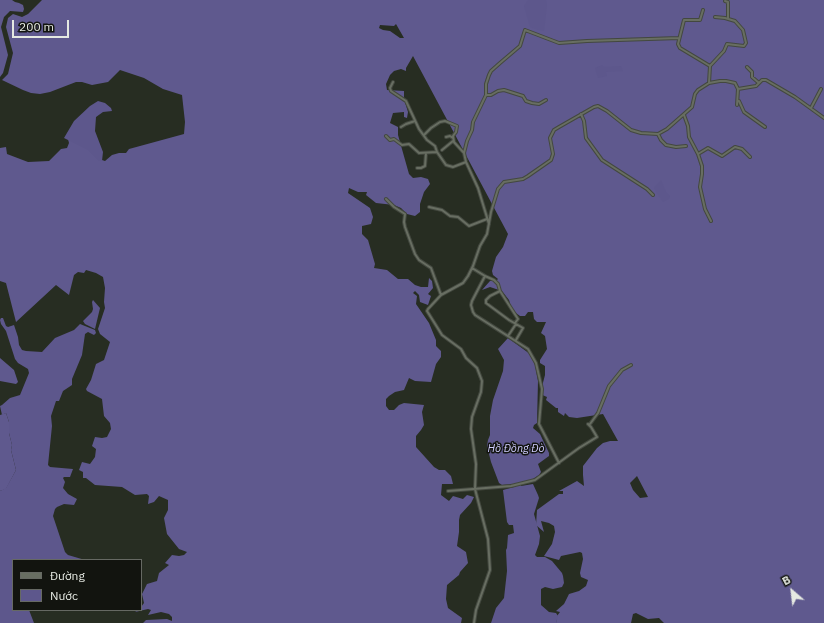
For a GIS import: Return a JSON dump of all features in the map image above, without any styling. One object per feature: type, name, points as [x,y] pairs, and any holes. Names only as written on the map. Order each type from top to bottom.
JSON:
[{"type":"street","points":[[725,1],[728,2],[729,20]]},
{"type":"street","points":[[703,10],[700,20],[684,20],[678,44],[680,48],[710,66]]},
{"type":"street","points":[[709,83],[710,66],[724,51],[727,44],[746,45],[744,33],[741,26],[736,21],[715,17]]},
{"type":"street","points":[[464,153],[474,122],[486,95],[486,84],[491,71],[520,46],[525,30],[559,43],[679,38]]},
{"type":"street","points":[[747,67],[752,72],[752,77],[759,83]]},
{"type":"street","points":[[738,90],[756,86],[762,80],[766,80],[811,108],[824,118]]},
{"type":"street","points":[[474,623],[476,610],[488,576],[490,562],[486,532],[475,489],[476,464],[471,420],[481,392],[482,381],[477,368],[466,358],[461,349],[442,335],[427,311],[430,305],[440,295],[463,283],[472,268],[480,246],[487,234],[491,212],[498,189],[504,182],[523,179],[551,160],[553,154],[550,138],[552,133],[559,127],[598,106],[607,111],[631,130],[641,133],[658,134],[667,129],[692,107],[696,92],[709,83],[720,81],[733,82],[738,90],[737,106]]},
{"type":"street","points":[[393,82],[390,88],[391,90],[404,99],[427,140],[435,146],[437,152],[447,166],[453,167],[466,162]]},
{"type":"street","points":[[811,108],[821,88]]},
{"type":"street","points":[[486,95],[491,95],[498,91],[504,90],[523,96],[526,101],[532,103],[539,104],[546,100]]},
{"type":"street","points":[[738,100],[744,112],[765,127]]},
{"type":"street","points":[[581,114],[584,121],[584,134],[602,160],[647,189],[653,195]]},
{"type":"street","points":[[684,115],[688,126],[689,137],[698,154],[702,166],[700,184],[701,192],[705,209],[711,221]]},
{"type":"street","points":[[401,127],[415,121]]},
{"type":"street","points":[[424,135],[440,122],[445,121],[457,126],[454,140],[442,150]]},
{"type":"street","points":[[658,134],[661,140],[666,144],[676,147],[686,146]]},
{"type":"street","points":[[386,136],[390,140],[394,139],[402,145],[409,144],[419,153],[437,152]]},
{"type":"street","points":[[446,137],[450,136],[464,153],[466,162],[478,188],[489,225]]},
{"type":"street","points":[[698,154],[708,148],[722,156],[735,147],[742,149],[750,157]]},
{"type":"street","points":[[417,168],[425,166],[426,153]]},
{"type":"street","points":[[386,199],[394,207],[405,214],[405,227],[415,254],[419,260],[431,268],[440,295]]},
{"type":"street","points":[[429,207],[442,210],[450,216],[458,217],[469,226],[487,219]]},
{"type":"street","points":[[472,268],[496,281],[500,291],[518,319],[508,336]]},
{"type":"street","points":[[485,276],[472,301],[472,310],[475,315],[528,349],[538,366],[542,389],[539,424],[559,463]]},
{"type":"street","points":[[500,291],[490,296],[486,303],[491,308],[524,329],[516,340]]},
{"type":"street","points":[[448,491],[511,486],[535,480],[584,444],[597,437],[589,424],[598,413],[609,386],[622,370],[631,365]]},
{"type":"shaded area","points":[[0,0],[12,0],[23,5],[24,9],[23,12],[10,11],[4,17],[1,27],[8,55],[3,73],[0,77]]},
{"type":"shaded area","points":[[42,0],[824,0],[824,623],[664,623],[659,618],[648,619],[636,613],[633,614],[631,623],[556,623],[557,616],[560,612],[556,611],[564,604],[569,594],[579,591],[586,586],[588,580],[581,577],[580,573],[583,559],[582,553],[580,552],[561,556],[559,560],[544,556],[552,544],[555,532],[554,526],[549,523],[541,521],[544,532],[536,525],[537,510],[559,494],[563,494],[563,491],[559,491],[577,481],[584,486],[583,466],[597,448],[603,443],[618,441],[603,414],[577,418],[569,417],[565,413],[564,416],[558,412],[558,408],[546,400],[547,397],[540,394],[545,375],[545,366],[540,363],[540,360],[547,349],[545,336],[541,333],[546,322],[537,322],[534,319],[533,312],[528,312],[525,316],[520,316],[512,310],[509,300],[502,291],[490,287],[482,290],[490,281],[496,281],[498,279],[493,275],[492,271],[496,257],[503,247],[508,234],[413,56],[406,68],[406,71],[401,69],[394,71],[390,75],[386,84],[387,90],[404,91],[404,99],[408,112],[407,118],[404,117],[404,112],[393,113],[390,123],[398,127],[398,135],[409,174],[413,178],[421,177],[428,179],[430,184],[424,192],[420,204],[420,212],[415,216],[407,214],[401,208],[394,205],[376,203],[366,195],[367,192],[358,192],[349,188],[348,193],[370,208],[373,217],[371,224],[362,226],[362,234],[368,240],[375,264],[374,268],[387,270],[398,279],[408,279],[415,285],[421,287],[428,287],[429,278],[432,281],[433,288],[428,294],[431,296],[428,305],[420,302],[419,295],[415,291],[413,293],[417,296],[416,304],[429,323],[436,340],[436,346],[441,351],[441,357],[436,364],[431,382],[415,381],[409,378],[404,390],[395,392],[386,399],[386,406],[389,410],[394,410],[399,405],[404,403],[424,405],[422,412],[424,425],[416,436],[416,447],[434,467],[439,470],[445,470],[451,476],[453,484],[442,484],[441,495],[449,501],[453,496],[463,499],[467,495],[474,497],[471,503],[460,515],[459,520],[457,546],[466,552],[468,563],[459,575],[447,585],[446,599],[448,608],[462,618],[461,623],[143,623],[146,620],[167,619],[172,621],[172,617],[169,614],[161,612],[148,615],[151,610],[142,610],[142,606],[144,603],[142,594],[147,584],[157,581],[159,573],[169,565],[165,563],[172,555],[184,555],[187,552],[179,549],[167,534],[164,518],[168,510],[168,500],[159,496],[154,502],[148,504],[149,496],[147,494],[135,495],[122,487],[95,485],[86,478],[83,478],[83,472],[79,470],[82,462],[90,464],[95,457],[96,449],[92,446],[95,437],[107,437],[111,429],[110,423],[104,416],[102,399],[86,389],[91,380],[96,364],[104,360],[110,342],[100,334],[98,329],[105,308],[105,288],[103,277],[86,270],[84,273],[78,272],[74,275],[69,295],[56,285],[16,322],[6,283],[0,281],[0,148],[6,147],[7,154],[28,162],[49,161],[61,149],[67,148],[69,143],[68,139],[88,147],[105,161],[112,155],[126,153],[129,149],[184,134],[185,122],[182,95],[163,89],[144,78],[120,70],[108,82],[92,85],[76,82],[50,92],[40,94],[31,93],[2,80],[8,74],[13,53],[6,27],[8,18],[13,14],[22,17],[28,14]],"holes":[[[396,24],[404,38],[400,38],[390,31],[379,28],[380,25],[394,26]],[[637,476],[648,497],[640,498],[633,490],[630,483]]]},
{"type":"shaded area","points":[[0,358],[14,370],[18,382],[16,384],[0,381]]},
{"type":"shaded area","points":[[6,413],[9,422],[9,433],[12,445],[11,450],[16,470],[6,489],[0,491],[0,415]]},
{"type":"water","points":[[528,0],[546,0],[547,5],[544,31],[530,27],[524,6]]},
{"type":"water","points":[[602,65],[604,67],[621,66],[623,71],[606,72],[607,76],[598,78],[595,68]]},
{"type":"water","points":[[98,101],[105,103],[111,108],[112,111],[103,112],[96,117],[95,131],[103,152],[102,161],[99,161],[88,150],[64,138],[74,121],[90,106]]},
{"type":"water","points":[[661,180],[666,192],[670,196],[669,199],[663,202],[654,188]]},
{"type":"water","points":[[93,300],[100,308],[95,329],[85,324],[83,321],[92,312]]},
{"type":"water","points":[[3,318],[6,326],[8,327],[14,325],[19,345],[22,350],[26,351],[42,352],[55,338],[74,330],[80,324],[95,330],[96,333],[94,335],[88,332],[85,334],[82,355],[72,379],[72,385],[63,391],[59,401],[56,401],[51,416],[52,426],[48,465],[50,467],[73,469],[70,477],[63,478],[65,482],[63,488],[68,494],[77,499],[74,505],[64,504],[57,507],[53,516],[65,552],[68,555],[82,559],[12,559],[12,611],[29,611],[34,623],[0,623],[0,491],[6,488],[16,470],[11,450],[12,445],[9,433],[9,422],[6,413],[2,415],[0,406],[10,398],[20,395],[29,373],[28,369],[18,363],[15,359],[6,331],[0,320]]},
{"type":"water","name":"Hồ Đồng Đò","points":[[508,338],[530,354],[535,365],[538,381],[537,423],[533,428],[540,434],[549,456],[538,464],[541,472],[539,475],[528,482],[520,483],[521,486],[533,484],[539,498],[534,514],[540,536],[535,555],[537,557],[545,557],[552,561],[563,576],[564,583],[562,587],[553,589],[545,587],[541,589],[541,605],[549,612],[556,613],[558,616],[556,623],[491,623],[496,608],[504,598],[507,571],[506,550],[508,535],[514,533],[513,525],[509,525],[507,522],[503,490],[514,487],[513,484],[502,485],[499,483],[487,446],[490,435],[490,416],[493,400],[503,371],[504,360],[498,349]]}]
